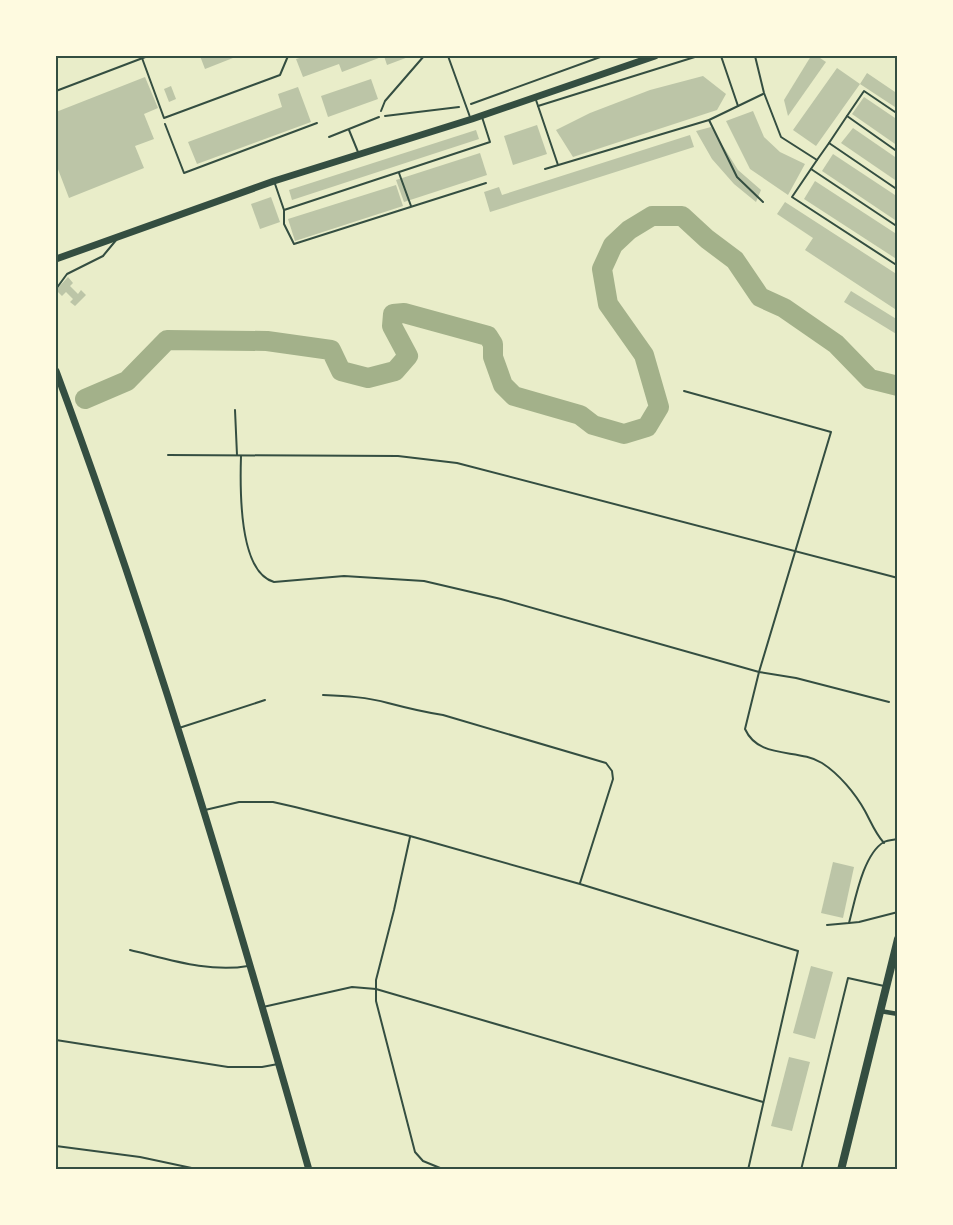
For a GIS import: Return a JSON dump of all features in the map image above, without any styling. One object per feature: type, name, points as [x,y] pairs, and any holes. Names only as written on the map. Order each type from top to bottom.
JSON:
[{"type":"main road","points":[[56,259],[274,181],[471,119],[655,56]]},
{"type":"main road","points":[[56,371],[134,592],[250,966],[309,1170]]},
{"type":"main road","points":[[841,1170],[897,939]]},
{"type":"street","points":[[880,1011],[897,1014]]},
{"type":"lane","points":[[56,91],[148,56]]},
{"type":"lane","points":[[142,58],[164,118],[280,75],[288,56]]},
{"type":"lane","points":[[448,56],[471,119]]},
{"type":"lane","points":[[538,106],[698,56]]},
{"type":"lane","points":[[721,56],[738,106]]},
{"type":"lane","points":[[755,56],[764,93],[781,137],[817,160]]},
{"type":"lane","points":[[897,114],[864,91],[792,197],[897,266]]},
{"type":"lane","points":[[545,169],[709,120],[764,93]]},
{"type":"lane","points":[[535,96],[558,165]]},
{"type":"lane","points":[[284,210],[490,142],[482,114]]},
{"type":"lane","points":[[847,116],[897,152]]},
{"type":"lane","points":[[329,137],[379,117]]},
{"type":"lane","points":[[709,120],[736,177],[763,202]]},
{"type":"lane","points":[[348,129],[359,155]]},
{"type":"lane","points":[[829,143],[897,189]]},
{"type":"lane","points":[[811,169],[897,227]]},
{"type":"lane","points":[[399,173],[411,206]]},
{"type":"lane","points":[[274,181],[284,210],[284,224],[294,244],[486,183]]},
{"type":"lane","points":[[56,289],[67,274],[103,256],[120,237]]},
{"type":"lane","points":[[684,391],[831,432],[759,672],[745,729],[748,737],[768,750],[808,756],[822,763],[856,798],[884,843]]},
{"type":"lane","points":[[235,410],[243,524],[255,567],[266,580],[274,582],[344,576],[424,581],[501,599],[759,672],[796,678],[890,702]]},
{"type":"lane","points":[[168,455],[398,456],[457,464],[897,578]]},
{"type":"lane","points":[[323,695],[355,697],[443,715],[606,763],[612,771],[613,780],[580,884]]},
{"type":"lane","points":[[177,729],[265,700]]},
{"type":"lane","points":[[202,811],[239,802],[273,802],[410,836],[580,884],[798,951],[748,1170]]},
{"type":"lane","points":[[410,836],[376,980],[377,1012],[415,1152],[426,1163],[445,1170]]},
{"type":"lane","points":[[849,923],[866,865],[875,850],[884,843],[897,839]]},
{"type":"lane","points":[[827,925],[859,922],[897,912]]},
{"type":"lane","points":[[130,950],[206,967],[228,969],[250,966]]},
{"type":"lane","points":[[801,1170],[848,978],[886,987]]},
{"type":"lane","points":[[262,1007],[352,987],[376,989],[763,1102]]},
{"type":"lane","points":[[56,1040],[228,1067],[262,1067],[279,1064]]},
{"type":"lane","points":[[56,1146],[140,1157],[201,1170]]},
{"type":"path","points":[[424,56],[385,101],[379,117],[465,106],[603,56]]},
{"type":"path","points":[[164,118],[184,173],[317,123]]},
{"type":"building","points":[[200,56],[238,56],[205,69]]},
{"type":"building","points":[[306,56],[384,56],[342,72],[339,64],[303,77],[296,59]]},
{"type":"building","points":[[384,56],[411,56],[387,65]]},
{"type":"building","points":[[811,56],[817,56],[826,62],[788,116],[784,100]]},
{"type":"building","points":[[837,68],[860,84],[816,146],[793,130]]},
{"type":"building","points":[[867,73],[898,94],[898,109],[860,84]]},
{"type":"building","points":[[703,76],[726,94],[717,110],[573,157],[556,130],[590,113],[650,90]]},
{"type":"building","points":[[145,77],[158,108],[144,114],[154,139],[135,146],[144,168],[69,198],[56,164],[56,112]]},
{"type":"building","points":[[371,79],[378,99],[328,117],[321,96]]},
{"type":"building","points":[[171,86],[176,99],[169,102],[164,89]]},
{"type":"building","points":[[298,87],[311,122],[197,164],[188,142],[282,107],[278,94]]},
{"type":"building","points":[[864,97],[898,120],[898,146],[852,114]]},
{"type":"building","points":[[753,111],[764,137],[780,152],[805,164],[788,195],[750,169],[726,121]]},
{"type":"building","points":[[537,125],[547,154],[513,165],[504,136]]},
{"type":"building","points":[[711,127],[738,170],[761,190],[756,202],[734,184],[712,159],[696,131]]},
{"type":"building","points":[[853,128],[898,159],[898,182],[841,143]]},
{"type":"building","points":[[476,130],[479,139],[292,200],[289,190]]},
{"type":"building","points":[[690,135],[694,147],[490,212],[484,192],[499,187],[502,195]]},
{"type":"building","points":[[480,153],[487,175],[404,202],[396,180]]},
{"type":"building","points":[[833,154],[898,197],[898,222],[822,171]]},
{"type":"building","points":[[815,181],[898,235],[898,260],[804,199]]},
{"type":"building","points":[[396,185],[403,206],[295,241],[288,219]]},
{"type":"building","points":[[271,197],[280,222],[260,229],[251,204]]},
{"type":"building","points":[[785,202],[898,275],[898,311],[805,250],[813,238],[777,214]]},
{"type":"building","points":[[68,277],[73,283],[70,286],[78,294],[81,290],[86,295],[75,306],[70,302],[73,299],[66,292],[62,296],[56,290]]},
{"type":"building","points":[[851,291],[898,320],[898,335],[844,302]]},
{"type":"building","points":[[833,862],[854,867],[843,918],[821,913]]},
{"type":"building","points":[[811,966],[833,972],[815,1039],[793,1033]]},
{"type":"building","points":[[789,1057],[810,1062],[792,1131],[771,1126]]},
{"type":"waterway","points":[[85,399],[127,381],[167,340],[267,341],[331,350],[341,371],[368,378],[395,371],[408,356],[392,326],[393,314],[404,313],[488,336],[493,344],[493,357],[503,385],[514,396],[580,415],[593,425],[624,434],[647,427],[659,407],[644,355],[608,304],[602,269],[613,245],[629,230],[652,216],[682,216],[735,260],[760,297],[784,308],[836,344],[870,379],[898,386]]}]
